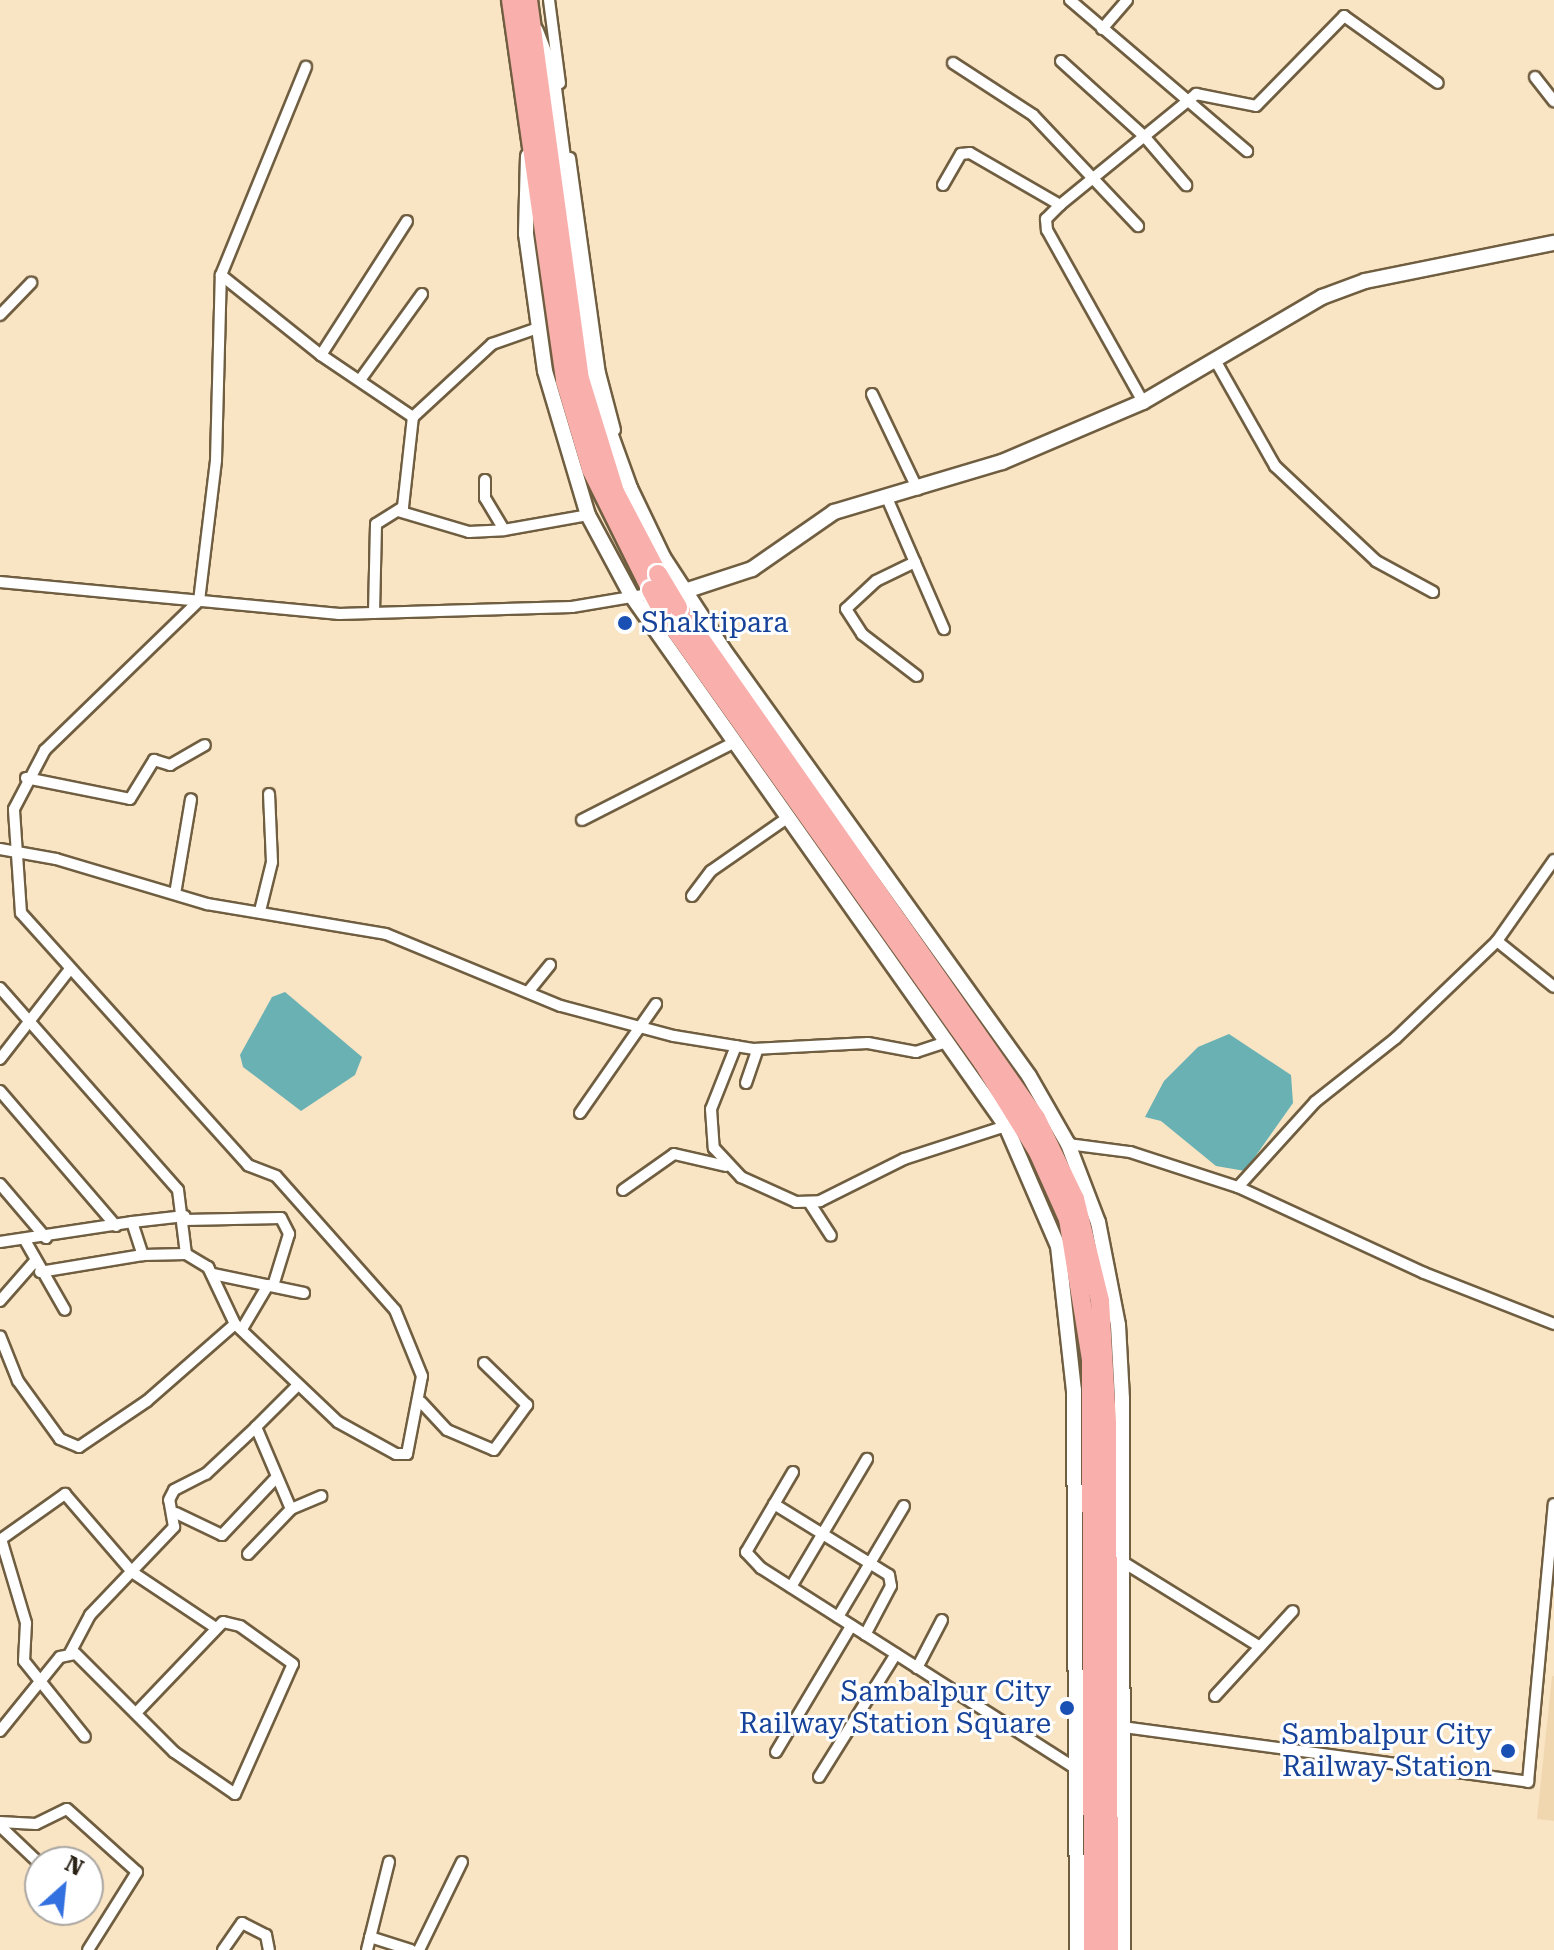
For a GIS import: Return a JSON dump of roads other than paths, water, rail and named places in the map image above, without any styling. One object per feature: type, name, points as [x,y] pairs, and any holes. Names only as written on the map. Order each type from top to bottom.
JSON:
[{"type":"highway","points":[[511,0],[554,327],[579,405],[615,492],[670,595],[895,929],[1036,1118],[1075,1199],[1093,1257],[1107,1423],[1102,1726],[1093,1950]]},
{"type":"highway","points":[[528,0],[579,405]]},
{"type":"highway","points":[[1102,1726],[1109,1950]]},
{"type":"main road","points":[[532,23],[552,73],[592,383],[623,475],[685,591],[1029,1076],[1068,1144],[1098,1222],[1116,1310],[1123,1562],[1102,1726],[1078,1770],[1077,1950]]},
{"type":"main road","points":[[530,136],[526,234],[538,328],[557,422],[588,515],[631,595],[1006,1126],[1042,1200],[1068,1299],[1123,1950]]},
{"type":"main road","points":[[685,591],[752,569],[834,512],[918,490],[1143,402],[1322,297],[1365,281],[1554,243]]},
{"type":"street","points":[[549,0],[600,373],[623,475]]},
{"type":"street","points":[[1070,0],[1247,151]]},
{"type":"street","points":[[1102,29],[1127,0]]},
{"type":"street","points":[[1143,402],[1047,230],[1046,219],[1186,100],[1210,94],[1256,106],[1344,16],[1438,83]]},
{"type":"street","points":[[1061,61],[1144,136],[1186,185]]},
{"type":"street","points":[[953,63],[1033,115],[1096,177],[1138,226]]},
{"type":"street","points":[[213,1274],[238,1326],[296,1387],[338,1422],[399,1455],[421,1402],[413,1345],[395,1310],[276,1176],[262,1172],[70,969],[18,907],[14,809],[26,778],[45,750],[199,601],[216,460],[221,275],[306,67]]},
{"type":"street","points":[[1535,77],[1554,101]]},
{"type":"street","points":[[943,185],[961,154],[970,153],[1060,205]]},
{"type":"street","points":[[321,355],[407,221]]},
{"type":"street","points":[[221,275],[321,355],[413,417]]},
{"type":"street","points":[[0,315],[31,283]]},
{"type":"street","points":[[360,380],[422,294]]},
{"type":"street","points":[[398,511],[413,417],[492,344],[538,328]]},
{"type":"street","points":[[1215,360],[1275,466],[1376,561],[1433,592]]},
{"type":"street","points":[[872,394],[918,490]]},
{"type":"street","points":[[485,480],[485,498],[504,530]]},
{"type":"street","points":[[887,498],[944,629]]},
{"type":"street","points":[[374,613],[376,524],[398,511]]},
{"type":"street","points":[[398,511],[443,527],[488,534],[588,515]]},
{"type":"street","points":[[915,562],[876,581],[846,609],[862,634],[917,676]]},
{"type":"street","points":[[0,582],[199,601],[374,613],[572,607],[631,595],[685,591]]},
{"type":"street","points":[[582,820],[733,743]]},
{"type":"street","points":[[26,778],[130,799],[154,760],[167,766],[205,745]]},
{"type":"street","points":[[260,911],[272,862],[269,794]]},
{"type":"street","points":[[175,894],[191,799]]},
{"type":"street","points":[[692,896],[711,871],[787,818]]},
{"type":"street","points":[[1,851],[15,856],[56,859],[175,894],[386,934],[528,992],[638,1027],[758,1049],[868,1043],[916,1052],[946,1042]]},
{"type":"street","points":[[1238,1187],[1315,1102],[1396,1038],[1497,941],[1554,860]]},
{"type":"street","points":[[1497,941],[1554,987]]},
{"type":"street","points":[[528,992],[550,965]]},
{"type":"street","points":[[0,1059],[70,969]]},
{"type":"street","points":[[0,988],[157,1161],[178,1190],[185,1218],[186,1254]]},
{"type":"street","points":[[580,1113],[617,1067],[638,1027],[656,1004]]},
{"type":"street","points":[[726,1166],[714,1148],[711,1109],[736,1046]]},
{"type":"street","points":[[746,1083],[758,1049]]},
{"type":"street","points":[[0,1091],[116,1226]]},
{"type":"street","points":[[623,1190],[674,1154],[726,1166],[782,1197],[809,1202],[904,1159],[1006,1126]]},
{"type":"street","points":[[1068,1144],[1130,1152],[1238,1187],[1424,1273],[1554,1324]]},
{"type":"street","points":[[0,1184],[46,1238]]},
{"type":"street","points":[[809,1202],[831,1236]]},
{"type":"street","points":[[0,1242],[26,1242],[132,1222],[185,1218],[285,1221],[289,1234],[270,1286],[238,1326],[147,1401],[79,1447],[66,1444],[18,1381],[0,1336]]},
{"type":"street","points":[[132,1222],[143,1255]]},
{"type":"street","points":[[26,1242],[40,1272],[65,1310]]},
{"type":"street","points":[[40,1272],[143,1255],[186,1254],[213,1274],[304,1293]]},
{"type":"street","points":[[0,1301],[35,1261]]},
{"type":"street","points":[[421,1402],[447,1430],[494,1450],[527,1403],[484,1363]]},
{"type":"street","points":[[275,1479],[222,1535],[176,1513],[169,1502],[174,1490],[206,1474],[296,1387]]},
{"type":"street","points":[[256,1427],[275,1479],[291,1509]]},
{"type":"street","points":[[791,1587],[867,1459]]},
{"type":"street","points":[[793,1472],[746,1552],[791,1587],[1078,1770]]},
{"type":"street","points":[[85,1737],[24,1661],[26,1623],[0,1540],[65,1494],[132,1572],[213,1626]]},
{"type":"street","points":[[248,1554],[291,1509],[321,1496]]},
{"type":"street","points":[[774,1504],[889,1575],[891,1586],[865,1635]]},
{"type":"street","points":[[1102,1726],[1528,1782],[1554,1504]]},
{"type":"street","points":[[838,1617],[904,1506]]},
{"type":"street","points":[[0,1731],[42,1680],[70,1653],[78,1629],[167,1536],[176,1513]]},
{"type":"street","points":[[1123,1562],[1260,1647]]},
{"type":"street","points":[[1215,1696],[1293,1611]]},
{"type":"street","points":[[917,1668],[942,1620]]},
{"type":"street","points":[[70,1653],[83,1658],[137,1712],[197,1772],[225,1792],[238,1793],[294,1669],[240,1626],[223,1622],[213,1626],[137,1712]]},
{"type":"street","points":[[776,1752],[851,1626]]},
{"type":"street","points":[[819,1777],[896,1654]]},
{"type":"street","points":[[0,1824],[36,1824],[67,1809],[137,1872],[88,1950]]},
{"type":"street","points":[[0,1824],[24,1848]]},
{"type":"street","points":[[367,1950],[389,1862]]},
{"type":"street","points":[[419,1950],[462,1862]]},
{"type":"street","points":[[223,1950],[242,1923],[266,1935],[269,1950]]},
{"type":"street","points":[[370,1937],[411,1950]]},
{"type":"water","points":[[285,992],[362,1057],[355,1075],[301,1111],[243,1067],[240,1055],[272,997]]},
{"type":"water","points":[[1229,1034],[1291,1075],[1293,1103],[1245,1171],[1216,1166],[1161,1121],[1145,1117],[1164,1081],[1198,1047]]},
{"type":"place","name":"Shaktipara","points":[[625,623]]},
{"type":"place","name":"Sambalpur City Railway Station Square","points":[[1067,1708]]},
{"type":"place","name":"Sambalpur City Railway Station","points":[[1508,1751]]}]
